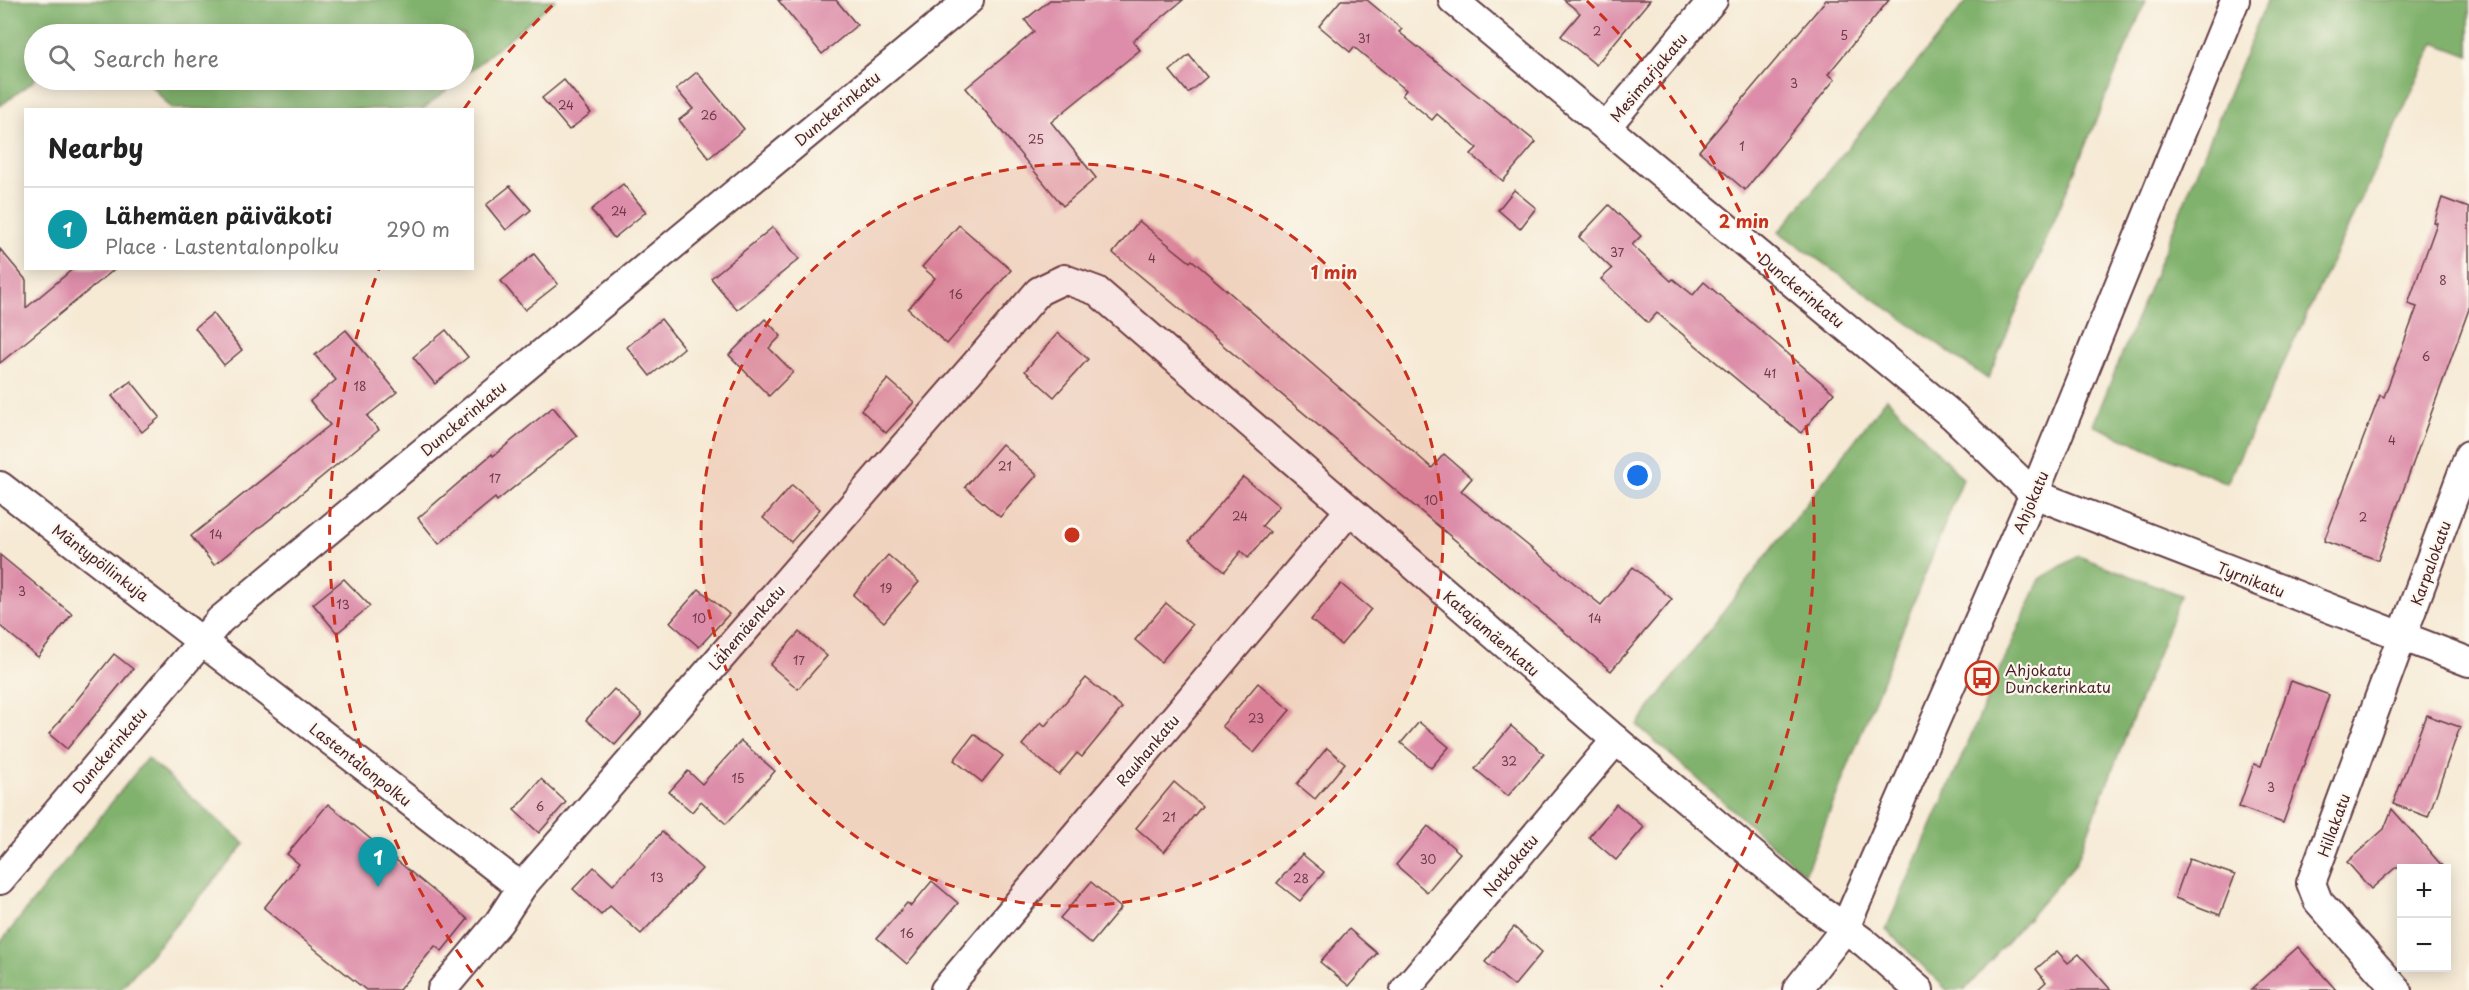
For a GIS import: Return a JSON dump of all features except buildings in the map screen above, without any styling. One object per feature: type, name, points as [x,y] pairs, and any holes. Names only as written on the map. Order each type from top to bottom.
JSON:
[{"type":"street","name":"Dunckerinkatu","points":[[0,880],[201,639],[229,612],[969,0]]},
{"type":"street","name":"Dunckerinkatu","points":[[1453,0],[1953,416],[2034,494]]},
{"type":"street","name":"Mesimarjakatu","points":[[1606,127],[1713,0]]},
{"type":"street","name":"Ahjokatu","points":[[1797,990],[1844,930],[2034,494],[2235,0]]},
{"type":"street","name":"Katajamäenkatu","points":[[1064,279],[1097,291],[1616,740],[1844,930],[1865,943],[1920,990]]},
{"type":"street","name":"Lähemäenkatu","points":[[442,990],[499,922],[523,885],[1039,291],[1064,279]]},
{"type":"street","name":"Karpalokatu","points":[[2403,638],[2469,455]]},
{"type":"street","name":"Mäntypöllinkuja","points":[[0,486],[201,639]]},
{"type":"street","name":"Tyrnikatu","points":[[2034,494],[2469,662]]},
{"type":"street","name":"Rauhankatu","points":[[945,990],[1349,511]]},
{"type":"street","name":"Hillakatu","points":[[2397,990],[2318,901],[2311,883],[2403,638]]},
{"type":"street","name":"Lastentalonpolku","points":[[201,639],[509,878],[523,885]]},
{"type":"street","name":"Notkokatu","points":[[1405,990],[1616,740]]},
{"type":"green space","points":[[0,0],[555,0],[474,68],[474,24],[24,24],[24,88],[0,106]]},
{"type":"green space","points":[[1968,0],[2146,0],[1988,379],[1779,232]]},
{"type":"green space","points":[[2267,0],[2469,0],[2469,56],[2435,43],[2227,483],[2093,425]]},
{"type":"green space","points":[[155,90],[447,90],[424,108],[171,108]]},
{"type":"green space","points":[[1887,398],[1963,479],[1805,874],[1637,725]]},
{"type":"green space","points":[[2078,556],[2181,595],[2076,863],[1965,990],[1947,990],[1886,929],[2040,579]]},
{"type":"green space","points":[[147,758],[245,844],[120,990],[0,990],[0,943]]},
{"type":"place","name":"Ahjokatu Dunckerinkatu","points":[[1982,678]]},
{"type":"place","name":"Lähemäen päiväkoti","points":[[378,887]]}]
